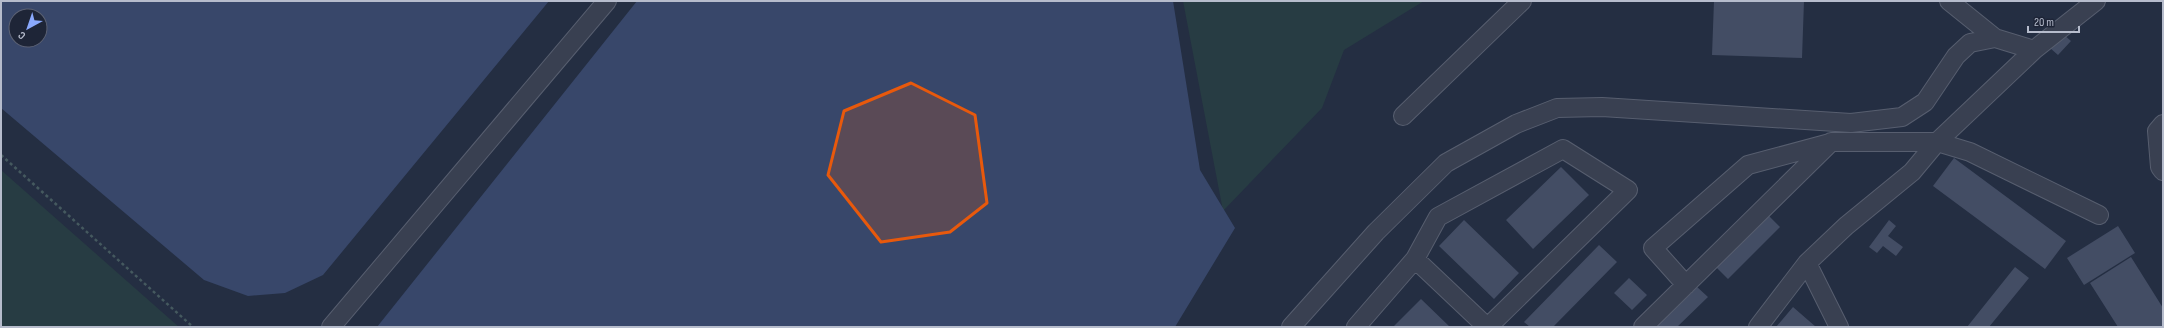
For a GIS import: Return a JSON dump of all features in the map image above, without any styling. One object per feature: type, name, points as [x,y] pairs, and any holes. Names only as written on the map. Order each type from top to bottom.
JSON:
[{"type":"lane","points":[[330,327],[607,1]]},
{"type":"lane","points":[[1403,116],[1522,1]]},
{"type":"lane","points":[[1949,1],[1995,38],[2034,50]]},
{"type":"lane","points":[[1758,327],[1807,263],[1846,226],[1912,172],[1937,142],[2034,50],[2096,1]]},
{"type":"lane","points":[[1292,327],[1376,232],[1446,163],[1516,124],[1557,108],[1594,107],[1851,123],[1902,117],[1925,102],[1956,56],[1970,43],[1995,38]]},
{"type":"lane","points":[[2163,124],[2158,131],[2160,167],[2163,171]]},
{"type":"lane","points":[[1643,327],[1831,142]]},
{"type":"lane","points":[[1686,285],[1654,248],[1748,164],[1831,142],[1937,142],[1970,152],[2099,215]]},
{"type":"lane","points":[[1356,327],[1415,259],[1438,217],[1563,149],[1628,190],[1488,327],[1415,259]]},
{"type":"lane","points":[[1807,263],[1839,327]]},
{"type":"path","points":[[1,155],[193,327]]},
{"type":"highlighted area","points":[[911,83],[975,115],[987,203],[950,232],[881,242],[828,175],[844,111]]},
{"type":"shaded area","points":[[1183,1],[1424,1],[1344,50],[1322,108],[1223,211]]},
{"type":"shaded area","points":[[1,170],[179,327],[1,327]]},
{"type":"water","points":[[1,1],[549,1],[323,275],[285,293],[248,296],[204,280],[1,108]]},
{"type":"water","points":[[637,1],[1173,1],[1200,170],[1235,228],[1175,327],[377,327]]},
{"type":"building","points":[[1714,1],[1804,1],[1802,58],[1712,55]]},
{"type":"building","points":[[2063,34],[2071,41],[2058,55],[2050,48]]},
{"type":"building","points":[[1954,158],[2066,241],[2045,269],[1933,186]]},
{"type":"building","points":[[1561,167],[1589,195],[1533,249],[1506,220]]},
{"type":"building","points":[[1769,216],[1780,227],[1728,279],[1716,267]]},
{"type":"building","points":[[1464,220],[1519,273],[1494,299],[1439,246]]},
{"type":"building","points":[[1889,220],[1896,226],[1888,236],[1903,247],[1896,256],[1883,246],[1877,253],[1869,247]]},
{"type":"building","points":[[2118,226],[2135,253],[2084,285],[2067,258]]},
{"type":"building","points":[[1599,245],[1617,262],[1553,327],[1530,327],[1524,322]]},
{"type":"building","points":[[2131,257],[2163,308],[2163,327],[2118,327],[2090,283]]},
{"type":"building","points":[[2015,267],[2029,278],[1989,327],[1967,327]]},
{"type":"building","points":[[1629,278],[1647,295],[1632,310],[1614,293]]},
{"type":"building","points":[[1696,286],[1708,297],[1677,327],[1654,327]]},
{"type":"building","points":[[1421,299],[1450,327],[1393,327]]},
{"type":"building","points":[[1793,307],[1816,327],[1776,327]]}]
